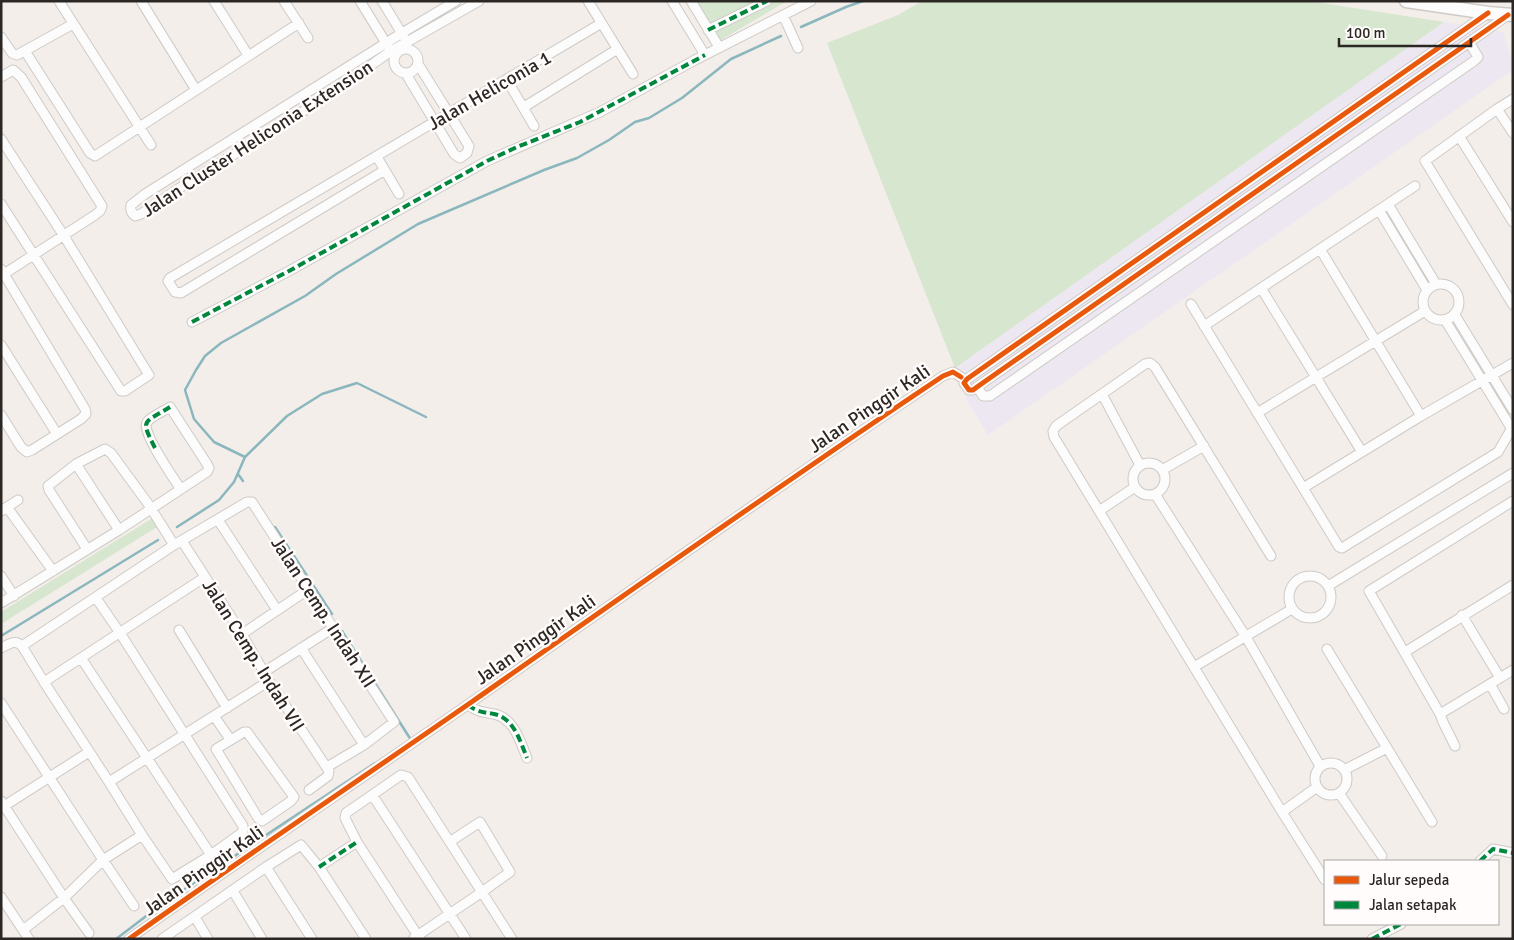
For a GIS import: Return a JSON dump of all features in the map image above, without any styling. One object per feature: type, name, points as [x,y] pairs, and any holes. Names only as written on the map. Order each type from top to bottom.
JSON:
[{"type":"street","points":[[59,1],[151,145]]},
{"type":"street","points":[[141,1],[196,90]]},
{"type":"street","points":[[214,1],[248,56]]},
{"type":"street","points":[[284,1],[308,38]]},
{"type":"street","points":[[360,1],[390,50],[396,68],[406,74],[454,154],[460,158],[464,156],[469,146],[418,64],[417,55],[382,1]]},
{"type":"street","points":[[390,50],[402,33],[456,1]]},
{"type":"street","points":[[390,50],[479,1]]},
{"type":"street","points":[[588,1],[600,24],[632,74]]},
{"type":"street","points":[[672,1],[705,55]]},
{"type":"street","points":[[691,1],[719,47]]},
{"type":"street","points":[[708,30],[767,1]]},
{"type":"street","points":[[192,322],[487,161],[593,116],[719,47],[811,1]]},
{"type":"street","points":[[1406,1],[1510,15]]},
{"type":"street","points":[[1488,13],[964,381],[970,390],[977,387],[1510,15]]},
{"type":"street","points":[[783,15],[798,48]]},
{"type":"street","points":[[1,37],[12,53],[17,55],[73,24]]},
{"type":"street","points":[[26,51],[92,155],[97,155],[299,24]]},
{"type":"street","name":"Jalan Heliconia 1","points":[[385,170],[180,293],[175,292],[169,284],[170,278],[600,24]]},
{"type":"street","points":[[977,387],[983,396],[990,396],[1474,61],[1478,58],[1478,54],[1469,42]]},
{"type":"street","points":[[390,50],[410,49],[414,52]]},
{"type":"street","name":"Jalan Cluster Heliconia Extension","points":[[390,50],[323,98],[141,214],[135,216],[130,211],[131,205],[145,194],[390,50]]},
{"type":"street","points":[[524,107],[616,50]]},
{"type":"street","points":[[406,74],[414,71],[418,64]]},
{"type":"street","points":[[1,77],[13,70],[21,77],[101,203],[102,208],[64,236],[2,273],[85,409],[85,417],[27,452],[21,448],[1,415]]},
{"type":"street","points":[[507,80],[534,126]]},
{"type":"street","points":[[422,98],[434,90]]},
{"type":"street","points":[[1513,98],[1425,161],[1513,305]]},
{"type":"street","points":[[1497,109],[1513,133]]},
{"type":"street","points":[[1459,136],[1513,222]]},
{"type":"street","points":[[1,139],[64,236],[150,376],[128,389],[122,391],[118,388],[1,204]]},
{"type":"street","points":[[1301,143],[1309,155]]},
{"type":"street","points":[[377,157],[399,194]]},
{"type":"street","points":[[1204,326],[1415,186]]},
{"type":"street","points":[[1388,204],[1436,284]]},
{"type":"street","points":[[1379,210],[1427,290]]},
{"type":"street","points":[[1320,249],[1421,416]]},
{"type":"street","points":[[1436,284],[1446,284],[1454,289],[1459,297],[1459,306],[1455,315],[1445,320],[1430,317],[1425,311],[1423,304],[1427,290],[1436,284]]},
{"type":"street","points":[[1261,288],[1362,452]]},
{"type":"street","points":[[1191,304],[1339,547],[1345,548],[1498,452],[1512,428],[1445,320]]},
{"type":"street","points":[[1258,413],[1425,311]]},
{"type":"street","points":[[1455,315],[1513,410]]},
{"type":"street","points":[[1,345],[56,434]]},
{"type":"street","points":[[1271,556],[1155,367],[1150,363],[1145,364],[1056,426],[1053,431],[1054,437],[1324,878]]},
{"type":"street","points":[[1303,488],[1421,416],[1513,363]]},
{"type":"street","name":"Jalan Pinggir Kali","points":[[129,939],[468,705],[725,524],[943,376],[953,372],[961,377]]},
{"type":"street","points":[[1102,394],[1140,465]]},
{"type":"street","points":[[1,603],[119,530],[207,472],[209,468],[170,407],[145,424],[155,448],[180,488]]},
{"type":"street","points":[[1162,470],[1204,446]]},
{"type":"street","name":"Jalan Cemp. Indah VII","points":[[76,464],[102,449],[111,453],[170,536],[178,543],[205,577],[242,634],[269,681],[327,768]]},
{"type":"street","points":[[1148,462],[1156,464],[1162,470],[1165,478],[1163,486],[1155,494],[1141,493],[1135,487],[1132,479],[1134,471],[1140,465],[1148,462]]},
{"type":"street","points":[[87,550],[49,490],[49,484],[76,464],[119,530]]},
{"type":"street","points":[[1328,586],[1513,473]]},
{"type":"street","points":[[1099,511],[1135,487]]},
{"type":"street","points":[[1155,494],[1246,637],[1320,766]]},
{"type":"street","points":[[18,500],[4,509],[53,571]]},
{"type":"street","points":[[1455,746],[1440,714],[1369,591],[1513,501]]},
{"type":"street","name":"Jalan Cemp. Indah XII","points":[[22,646],[178,543],[247,502],[252,502],[394,722],[327,768]]},
{"type":"street","points":[[218,520],[278,610]]},
{"type":"street","points":[[1,576],[14,596]]},
{"type":"street","points":[[1309,576],[1320,578],[1328,586],[1332,596],[1329,607],[1322,615],[1311,618],[1300,616],[1292,609],[1289,598],[1290,592],[1291,587],[1298,579],[1309,576]]},
{"type":"street","points":[[44,682],[205,577]]},
{"type":"street","points":[[1405,652],[1513,585]]},
{"type":"street","points":[[242,634],[309,589]]},
{"type":"street","points":[[1,648],[15,642],[22,646],[172,879],[241,834],[244,828],[96,598]]},
{"type":"street","points":[[1194,667],[1292,609]]},
{"type":"street","points":[[1462,615],[1500,678]]},
{"type":"street","points":[[264,672],[333,628]]},
{"type":"street","points":[[179,630],[227,708]]},
{"type":"street","points":[[301,648],[364,744]]},
{"type":"street","points":[[1327,648],[1432,822]]},
{"type":"street","points":[[81,658],[211,855]]},
{"type":"street","points":[[1440,714],[1513,670]]},
{"type":"street","points":[[109,782],[269,681]]},
{"type":"street","points":[[1490,684],[1504,709]]},
{"type":"street","points":[[1,703],[102,860],[134,906]]},
{"type":"street","points":[[468,705],[478,712],[500,716],[508,721],[513,727],[527,758]]},
{"type":"street","points":[[214,716],[230,739]]},
{"type":"street","points":[[244,731],[247,732],[294,797],[265,820],[260,821],[217,750],[217,748],[230,739],[244,731]]},
{"type":"street","points":[[1344,770],[1387,748]]},
{"type":"street","points":[[89,752],[2,805],[89,933]]},
{"type":"street","points":[[1329,763],[1338,764],[1344,770],[1347,778],[1345,787],[1339,793],[1331,795],[1323,793],[1317,787],[1315,780],[1316,772],[1320,766],[1329,763]]},
{"type":"street","points":[[309,790],[328,776],[327,768]]},
{"type":"street","points":[[451,841],[478,823],[482,824],[510,872],[482,892],[450,914],[417,938],[357,842],[345,816],[401,776],[408,776],[451,841],[482,892],[512,939]]},
{"type":"street","points":[[1282,812],[1317,787]]},
{"type":"street","points":[[1339,793],[1382,856]]},
{"type":"street","points":[[373,796],[466,939]]},
{"type":"street","points":[[23,930],[64,898],[102,860],[142,835]]},
{"type":"street","points":[[319,867],[357,842]]},
{"type":"street","points":[[162,939],[266,867],[299,846],[303,846],[366,939]]},
{"type":"street","points":[[1481,860],[1493,850],[1513,853]]},
{"type":"street","points":[[266,867],[312,939]]},
{"type":"street","points":[[233,891],[262,939]]},
{"type":"street","points":[[1,897],[29,939]]},
{"type":"street","points":[[194,917],[208,939]]},
{"type":"street","points":[[1372,939],[1399,925]]},
{"type":"shaded area","points":[[1444,22],[1503,32],[1513,64],[1513,70],[988,435],[967,401],[955,368]]},
{"type":"green space","points":[[697,1],[787,1],[721,40]]},
{"type":"green space","points":[[922,1],[1309,1],[1444,22],[955,368],[827,43],[898,15]]},
{"type":"green space","points":[[156,516],[162,524],[1,624],[1,612]]},
{"type":"waterway","points":[[801,27],[863,1]]},
{"type":"waterway","points":[[245,457],[214,442],[194,419],[185,390],[205,356],[221,343],[305,296],[336,274],[418,224],[544,170],[577,158],[609,140],[635,122],[649,118],[682,98],[731,59],[781,36]]},
{"type":"waterway","points":[[177,527],[219,500],[234,482],[245,457],[287,416],[322,394],[357,383],[426,417]]},
{"type":"waterway","points":[[238,474],[243,481]]},
{"type":"waterway","points":[[275,527],[332,614]]},
{"type":"waterway","points":[[1,636],[158,540]]},
{"type":"waterway","points":[[342,631],[411,740],[409,741]]},
{"type":"waterway","points":[[116,939],[162,904],[375,763]]},
{"type":"marked path","points":[[708,30],[767,1]]},
{"type":"marked path","points":[[192,322],[289,271],[487,161],[580,122],[705,55]]},
{"type":"marked path","points":[[155,448],[147,431],[147,423],[154,416],[170,407]]},
{"type":"marked path","points":[[468,705],[477,710],[501,716],[507,720],[519,738],[527,758]]},
{"type":"marked path","points":[[319,867],[357,842]]},
{"type":"marked path","points":[[1481,860],[1493,849],[1513,853]]},
{"type":"marked path","points":[[1372,939],[1399,925]]},
{"type":"cycle path","points":[[1488,13],[967,379],[964,383],[969,390],[973,390],[1508,15]]},
{"type":"cycle path","points":[[129,939],[943,376],[953,372],[961,377]]}]
